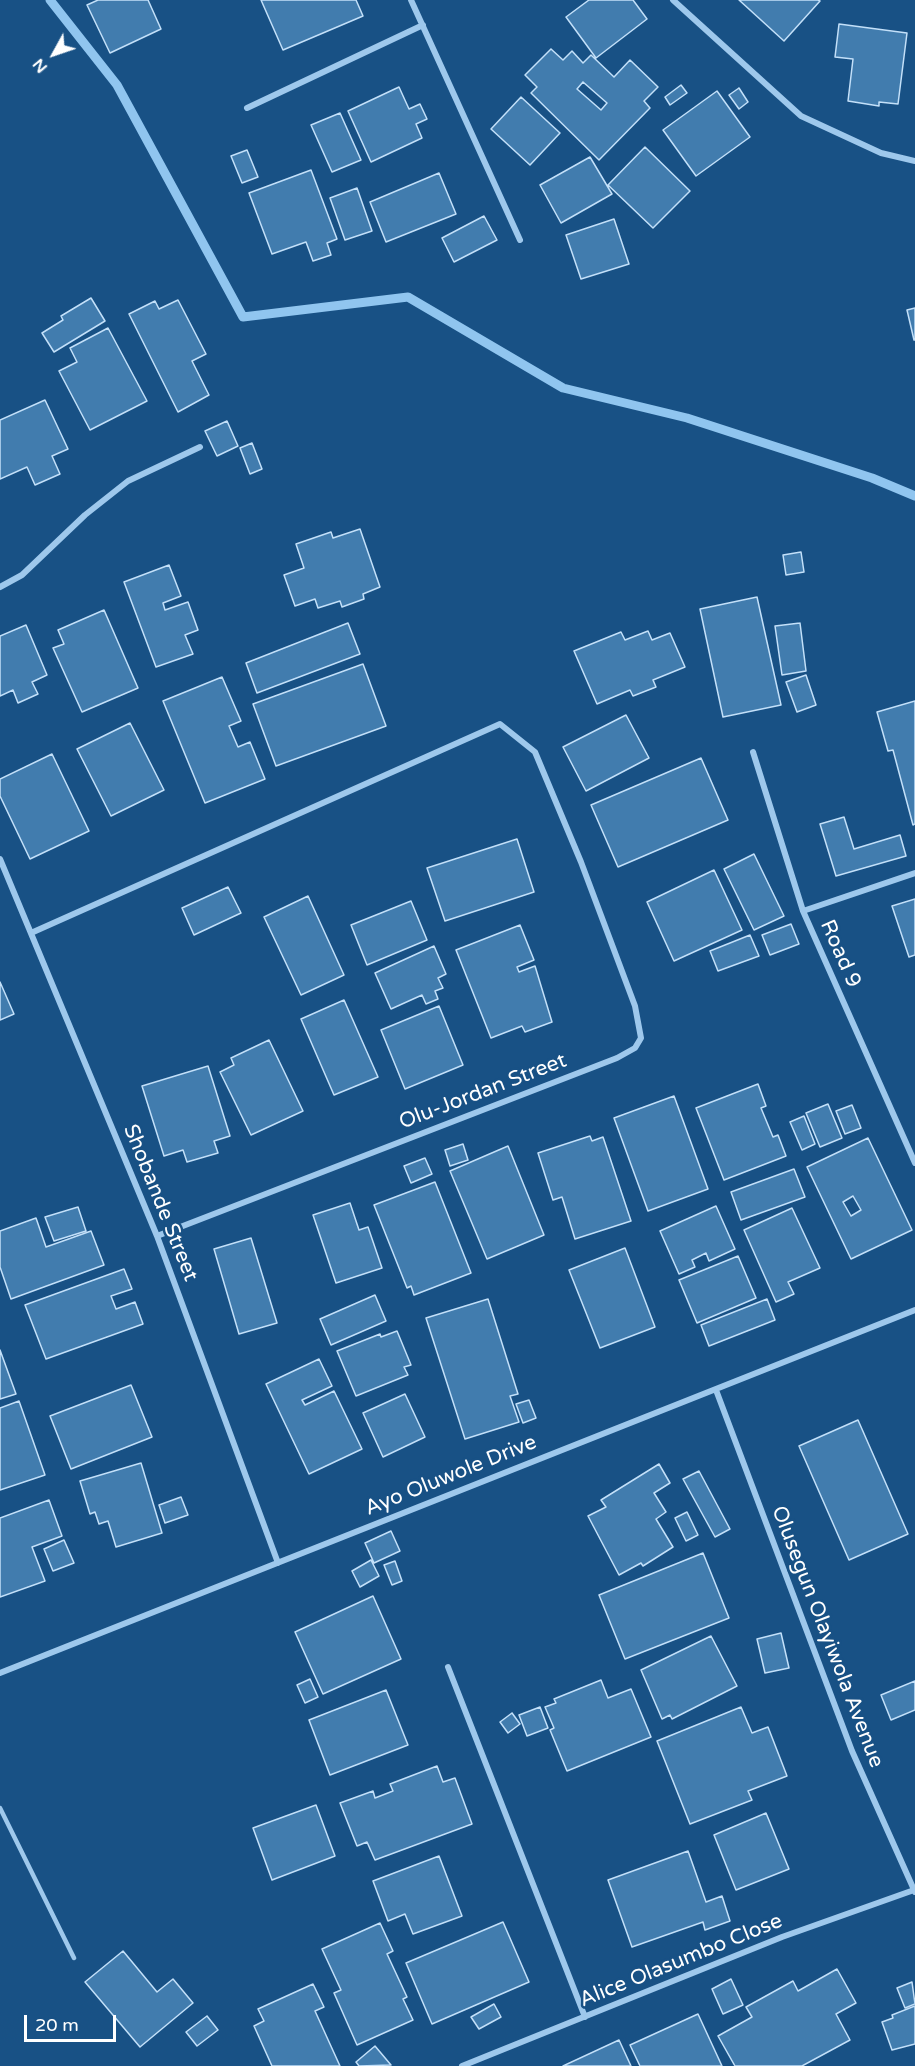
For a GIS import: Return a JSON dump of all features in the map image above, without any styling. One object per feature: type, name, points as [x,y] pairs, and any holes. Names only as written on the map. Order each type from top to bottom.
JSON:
[{"type":"street","points":[[411,0],[520,240]]},
{"type":"street","points":[[673,0],[801,116],[881,153],[915,161]]},
{"type":"street","points":[[247,108],[423,25]]},
{"type":"street","points":[[0,587],[22,575],[92,509],[128,481],[200,447]]},
{"type":"street","name":"Olu-Jordan Street","points":[[31,933],[450,744],[500,724],[535,752],[581,862],[640,1025],[641,1038],[635,1048],[617,1058],[158,1236]]},
{"type":"street","name":"Road 9","points":[[753,752],[803,911],[915,1163]]},
{"type":"street","name":"Shobande Street","points":[[0,860],[158,1236],[278,1563]]},
{"type":"street","points":[[803,911],[915,873]]},
{"type":"street","name":"Ayo Oluwole Drive","points":[[0,1673],[915,1311]]},
{"type":"street","name":"Olusegun Olayiwola Avenue","points":[[716,1390],[852,1751],[914,1891]]},
{"type":"street","points":[[448,1667],[585,2017]]},
{"type":"street","name":"Alice Olasumbo Close","points":[[462,2066],[782,1938],[914,1891]]},
{"type":"lane","points":[[0,1809],[74,1958]]},
{"type":"building","points":[[98,0],[148,0],[161,29],[110,53],[87,5]]},
{"type":"building","points":[[261,0],[356,0],[363,16],[283,50]]},
{"type":"building","points":[[589,0],[633,0],[647,19],[596,58],[566,17]]},
{"type":"building","points":[[739,0],[818,0],[820,1],[784,41]]},
{"type":"building","points":[[839,24],[907,33],[898,104],[879,102],[879,106],[848,101],[853,59],[835,57]]},
{"type":"building","points":[[551,49],[563,60],[572,51],[583,63],[591,55],[614,77],[630,60],[658,87],[644,101],[650,108],[599,160],[531,93],[537,87],[525,75]],"holes":[[[583,82],[607,103],[601,110],[577,89]]]},
{"type":"building","points":[[681,85],[687,93],[670,105],[665,97]]},
{"type":"building","points":[[399,87],[409,109],[420,104],[427,119],[416,124],[422,138],[371,162],[348,111]]},
{"type":"building","points":[[739,88],[748,102],[739,109],[729,95]]},
{"type":"building","points":[[717,91],[750,137],[696,176],[663,130]]},
{"type":"building","points":[[521,97],[560,133],[530,165],[491,129]]},
{"type":"building","points":[[340,113],[361,160],[332,172],[311,125]]},
{"type":"building","points":[[645,147],[690,191],[653,228],[608,185]]},
{"type":"building","points":[[247,150],[258,177],[242,183],[231,156]]},
{"type":"building","points":[[590,157],[612,194],[561,223],[540,185]]},
{"type":"building","points":[[311,170],[337,239],[327,243],[331,255],[313,261],[306,242],[272,254],[249,193]]},
{"type":"building","points":[[439,173],[456,214],[386,242],[370,202]]},
{"type":"building","points":[[357,188],[372,231],[345,240],[330,198]]},
{"type":"building","points":[[484,216],[497,240],[454,262],[442,238]]},
{"type":"building","points":[[614,219],[629,264],[581,279],[566,235]]},
{"type":"building","points":[[91,298],[105,321],[54,352],[42,333],[63,320],[61,316]]},
{"type":"building","points":[[178,300],[206,354],[192,361],[209,395],[178,412],[129,314],[155,301],[159,309]]},
{"type":"building","points":[[915,308],[915,340],[914,340],[907,310]]},
{"type":"building","points":[[108,328],[147,401],[90,430],[59,371],[77,362],[70,348]]},
{"type":"building","points":[[45,400],[68,449],[52,456],[60,474],[35,485],[27,467],[0,479],[0,420]]},
{"type":"building","points":[[227,421],[238,446],[217,456],[205,431]]},
{"type":"building","points":[[252,443],[262,469],[250,474],[240,448]]},
{"type":"building","points":[[360,529],[380,587],[363,594],[364,599],[342,607],[340,601],[318,608],[315,599],[295,606],[284,575],[304,568],[296,544],[331,532],[333,538]]},
{"type":"building","points":[[801,552],[804,572],[786,575],[783,555]]},
{"type":"building","points":[[169,565],[181,596],[163,603],[165,610],[188,602],[198,630],[185,635],[193,654],[156,667],[124,582]]},
{"type":"building","points":[[757,597],[781,705],[723,717],[700,609]]},
{"type":"building","points":[[104,610],[138,688],[82,712],[53,648],[64,644],[58,630]]},
{"type":"building","points":[[348,623],[360,654],[257,693],[246,663]]},
{"type":"building","points":[[800,623],[806,671],[782,675],[775,626]]},
{"type":"building","points":[[26,625],[47,675],[32,682],[38,694],[18,703],[13,690],[0,696],[0,636]]},
{"type":"building","points":[[648,631],[652,640],[670,633],[685,667],[653,680],[656,687],[633,696],[630,690],[597,704],[574,651],[621,632],[625,640]]},
{"type":"building","points":[[363,664],[386,726],[276,766],[253,704]]},
{"type":"building","points":[[806,675],[816,705],[797,712],[786,682]]},
{"type":"building","points":[[222,677],[241,721],[229,726],[238,747],[250,742],[265,779],[205,803],[163,701]]},
{"type":"building","points":[[915,701],[915,824],[913,825],[893,750],[888,751],[877,712]]},
{"type":"building","points":[[626,715],[649,758],[586,791],[563,747]]},
{"type":"building","points":[[130,723],[164,790],[111,816],[77,749]]},
{"type":"building","points":[[52,754],[89,831],[30,859],[0,796],[0,779]]},
{"type":"building","points":[[701,758],[728,820],[618,867],[591,805]]},
{"type":"building","points":[[844,817],[854,849],[900,835],[906,856],[836,876],[820,824]]},
{"type":"building","points":[[517,839],[534,892],[445,921],[427,868]]},
{"type":"building","points":[[754,854],[784,916],[754,930],[724,869]]},
{"type":"building","points":[[714,870],[742,930],[674,961],[647,902]]},
{"type":"building","points":[[228,887],[241,913],[194,935],[182,908]]},
{"type":"building","points":[[308,896],[344,975],[301,995],[264,917]]},
{"type":"building","points":[[915,899],[915,955],[909,957],[892,906]]},
{"type":"building","points":[[411,901],[427,940],[367,965],[351,925]]},
{"type":"building","points":[[791,924],[799,944],[770,955],[762,935]]},
{"type":"building","points":[[520,925],[534,960],[517,967],[519,972],[535,966],[552,1022],[525,1032],[522,1026],[491,1038],[456,950]]},
{"type":"building","points":[[750,935],[759,956],[718,971],[710,951]]},
{"type":"building","points":[[434,946],[446,974],[438,978],[443,988],[435,991],[438,999],[426,1004],[422,995],[391,1009],[375,973]]},
{"type":"building","points":[[0,982],[14,1014],[0,1020]]},
{"type":"building","points":[[344,1000],[378,1077],[334,1095],[301,1019]]},
{"type":"building","points":[[439,1006],[463,1065],[405,1089],[381,1030]]},
{"type":"building","points":[[269,1040],[303,1111],[251,1135],[220,1072],[234,1065],[231,1058]]},
{"type":"building","points":[[208,1066],[230,1136],[214,1141],[218,1153],[187,1162],[183,1150],[164,1156],[142,1086]]},
{"type":"building","points":[[758,1084],[766,1106],[761,1108],[773,1137],[778,1135],[786,1156],[724,1180],[696,1108]]},
{"type":"building","points":[[674,1096],[708,1189],[648,1211],[614,1118]]},
{"type":"building","points":[[828,1104],[842,1138],[820,1147],[806,1113]]},
{"type":"building","points":[[852,1105],[861,1128],[845,1134],[836,1111]]},
{"type":"building","points":[[804,1116],[815,1144],[802,1150],[790,1122]]},
{"type":"building","points":[[590,1136],[592,1141],[603,1137],[631,1221],[575,1239],[562,1197],[553,1200],[538,1153]]},
{"type":"building","points":[[868,1138],[912,1230],[851,1259],[807,1167]],"holes":[[[853,1196],[861,1210],[851,1216],[843,1202]]]},
{"type":"building","points":[[463,1144],[468,1160],[450,1166],[445,1150]]},
{"type":"building","points":[[508,1146],[544,1235],[487,1259],[450,1171]]},
{"type":"building","points":[[425,1158],[432,1174],[411,1183],[404,1166]]},
{"type":"building","points":[[794,1169],[805,1197],[741,1220],[731,1192]]},
{"type":"building","points":[[435,1182],[471,1273],[414,1295],[411,1286],[407,1288],[374,1205]]},
{"type":"building","points":[[350,1203],[359,1230],[368,1227],[382,1268],[336,1283],[313,1215]]},
{"type":"building","points":[[716,1206],[735,1249],[709,1261],[706,1253],[692,1260],[695,1267],[679,1274],[660,1231]]},
{"type":"building","points":[[78,1207],[86,1231],[54,1241],[45,1217]]},
{"type":"building","points":[[792,1208],[820,1268],[788,1282],[794,1294],[776,1302],[744,1230]]},
{"type":"building","points":[[36,1218],[46,1247],[91,1231],[104,1265],[11,1299],[0,1267],[0,1231]]},
{"type":"building","points":[[251,1238],[277,1323],[239,1334],[214,1249]]},
{"type":"building","points":[[625,1248],[655,1327],[600,1348],[569,1270]]},
{"type":"building","points":[[738,1256],[756,1298],[697,1323],[679,1280]]},
{"type":"building","points":[[124,1269],[132,1289],[111,1296],[116,1309],[135,1302],[143,1324],[46,1359],[25,1305]]},
{"type":"building","points":[[375,1295],[386,1321],[331,1345],[320,1319]]},
{"type":"building","points":[[488,1299],[518,1394],[510,1396],[519,1422],[465,1439],[426,1318]]},
{"type":"building","points":[[767,1299],[775,1320],[709,1346],[701,1325]]},
{"type":"building","points":[[397,1331],[411,1365],[404,1367],[408,1375],[356,1396],[337,1351],[380,1334],[381,1337]]},
{"type":"building","points":[[0,1350],[16,1394],[0,1399]]},
{"type":"building","points":[[319,1359],[332,1386],[302,1400],[305,1405],[334,1391],[362,1449],[309,1474],[266,1384]]},
{"type":"building","points":[[131,1385],[152,1437],[71,1469],[50,1416]]},
{"type":"building","points":[[405,1394],[425,1437],[383,1457],[363,1413]]},
{"type":"building","points":[[529,1400],[536,1418],[523,1423],[516,1404]]},
{"type":"building","points":[[19,1401],[45,1475],[0,1490],[0,1408]]},
{"type":"building","points":[[858,1420],[908,1534],[849,1560],[799,1446]]},
{"type":"building","points":[[141,1463],[162,1533],[116,1547],[108,1521],[99,1524],[95,1512],[90,1514],[80,1481]]},
{"type":"building","points":[[659,1464],[670,1483],[654,1493],[666,1512],[656,1519],[673,1547],[643,1566],[641,1563],[619,1575],[588,1516],[606,1507],[601,1500]]},
{"type":"building","points":[[699,1471],[730,1529],[715,1537],[683,1479]]},
{"type":"building","points":[[181,1497],[188,1515],[165,1523],[159,1505]]},
{"type":"building","points":[[49,1500],[62,1536],[32,1547],[45,1581],[0,1597],[0,1518]]},
{"type":"building","points":[[687,1512],[698,1535],[686,1541],[675,1518]]},
{"type":"building","points":[[391,1531],[400,1551],[374,1563],[365,1543]]},
{"type":"building","points":[[64,1540],[74,1563],[53,1571],[44,1549]]},
{"type":"building","points":[[703,1553],[729,1618],[625,1659],[599,1595]]},
{"type":"building","points":[[371,1560],[379,1576],[360,1587],[352,1571]]},
{"type":"building","points":[[395,1561],[402,1581],[392,1585],[384,1565]]},
{"type":"building","points":[[373,1596],[401,1659],[323,1694],[295,1632]]},
{"type":"building","points":[[781,1633],[789,1668],[765,1673],[757,1639]]},
{"type":"building","points":[[711,1636],[737,1686],[672,1719],[670,1715],[662,1719],[641,1670]]},
{"type":"building","points":[[310,1679],[318,1697],[305,1703],[297,1685]]},
{"type":"building","points":[[601,1680],[608,1698],[631,1689],[651,1737],[567,1771],[550,1730],[554,1728],[545,1707],[556,1703],[554,1699]]},
{"type":"building","points":[[915,1681],[915,1710],[891,1720],[881,1695]]},
{"type":"building","points":[[386,1690],[408,1745],[330,1775],[309,1720]]},
{"type":"building","points":[[540,1707],[548,1728],[527,1736],[519,1715]]},
{"type":"building","points":[[741,1707],[752,1733],[768,1727],[787,1776],[748,1791],[752,1800],[690,1824],[657,1741]]},
{"type":"building","points":[[512,1713],[520,1724],[508,1733],[500,1722]]},
{"type":"building","points":[[437,1766],[443,1782],[455,1778],[472,1824],[375,1860],[367,1842],[357,1846],[340,1803],[373,1791],[375,1798],[393,1791],[390,1784]]},
{"type":"building","points":[[316,1805],[335,1856],[272,1880],[253,1828]]},
{"type":"building","points":[[766,1813],[789,1869],[736,1890],[714,1835]]},
{"type":"building","points":[[688,1851],[706,1902],[722,1896],[730,1921],[705,1930],[703,1922],[632,1947],[608,1880]]},
{"type":"building","points":[[439,1856],[462,1916],[413,1934],[405,1914],[388,1921],[373,1881]]},
{"type":"building","points":[[503,1922],[529,1982],[432,2024],[406,1963]]},
{"type":"building","points":[[380,1923],[393,1951],[387,1954],[407,1997],[403,1999],[413,2020],[357,2045],[334,1993],[341,1990],[322,1949]]},
{"type":"building","points":[[123,1951],[157,1992],[173,1979],[193,2003],[140,2047],[85,1982]]},
{"type":"building","points":[[837,1969],[856,2003],[836,2014],[850,2040],[802,2066],[735,2066],[718,2036],[752,2017],[746,2007],[793,1981],[798,1991]]},
{"type":"building","points":[[731,1979],[743,2005],[723,2014],[712,1989]]},
{"type":"building","points":[[912,1982],[915,2004],[905,2008],[897,1988]]},
{"type":"building","points":[[313,1984],[324,2007],[315,2011],[340,2066],[272,2066],[254,2026],[264,2021],[258,2009]]},
{"type":"building","points":[[494,2004],[501,2017],[479,2029],[471,2017]]},
{"type":"building","points":[[915,2006],[915,2044],[892,2050],[882,2022],[893,2018],[892,2015]]},
{"type":"building","points":[[698,2014],[722,2066],[640,2066],[630,2045]]},
{"type":"building","points":[[207,2016],[218,2030],[197,2046],[186,2032]]},
{"type":"building","points":[[619,2040],[631,2066],[563,2066]]},
{"type":"building","points":[[375,2046],[391,2065],[359,2066],[356,2062]]},
{"type":"waterway","points":[[50,0],[117,85],[243,317],[408,297],[563,388],[687,418],[872,478],[915,496]]}]
